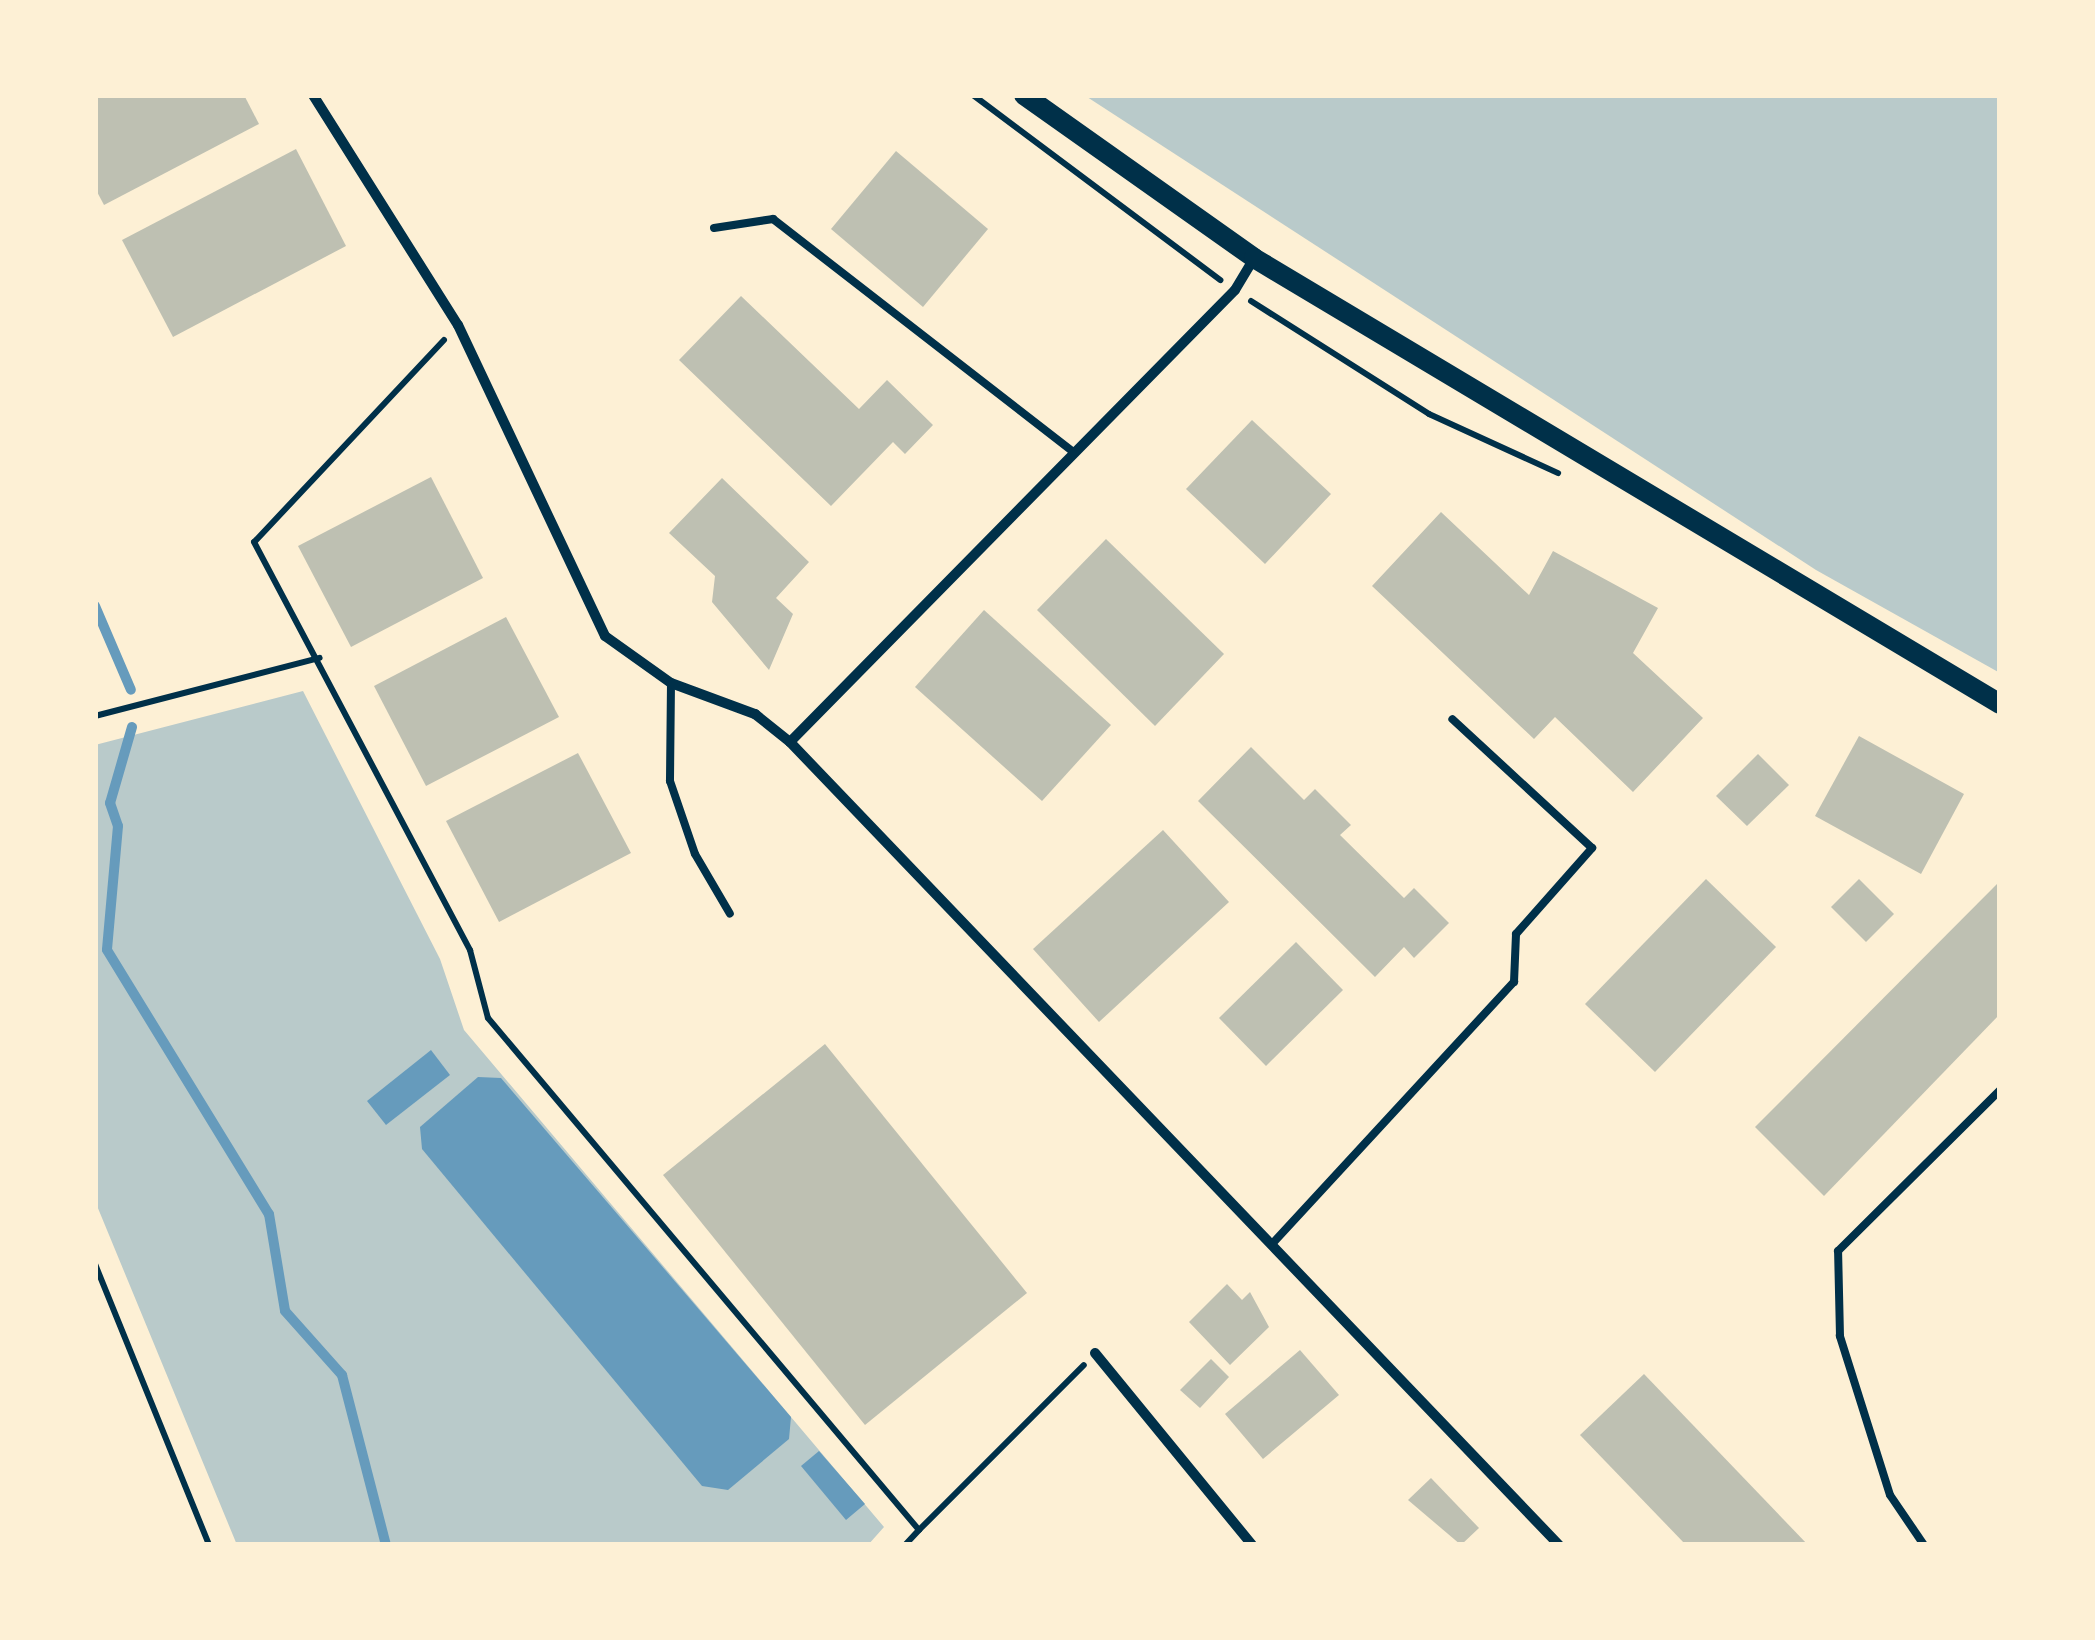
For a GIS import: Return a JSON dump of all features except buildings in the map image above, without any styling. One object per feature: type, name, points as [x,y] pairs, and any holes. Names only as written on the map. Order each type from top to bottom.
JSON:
[{"type":"main road","points":[[1024,95],[1254,258],[2000,704]]},
{"type":"street","points":[[313,95],[458,324],[592,621],[672,683],[755,714],[790,742],[1560,1545]]},
{"type":"street","points":[[790,742],[1235,290],[1254,258]]},
{"type":"street","points":[[1095,1353],[1252,1545]]},
{"type":"lane","points":[[714,228],[750,216],[773,219],[1075,453]]},
{"type":"lane","points":[[672,683],[670,781],[695,854],[730,914]]},
{"type":"lane","points":[[1272,1244],[1514,982],[1516,934],[1592,848],[1452,718]]},
{"type":"lane","points":[[1924,1545],[1890,1495],[1840,1336],[1838,1251],[2000,1090]]},
{"type":"path","points":[[458,324],[254,542],[320,658],[470,950],[488,1018],[919,1530]]},
{"type":"path","points":[[95,716],[320,658]]},
{"type":"path","points":[[95,1264],[208,1545]]},
{"type":"path","points":[[905,1545],[1095,1353]]},
{"type":"shaded area","points":[[1084,95],[2000,95],[2000,673],[1816,570]]},
{"type":"shaded area","points":[[303,691],[440,959],[464,1030],[884,1527],[868,1545],[237,1545],[95,1201],[95,745]]},
{"type":"water","points":[[431,1050],[450,1075],[386,1125],[367,1101]]},
{"type":"water","points":[[478,1077],[501,1078],[791,1417],[789,1439],[728,1490],[702,1486],[422,1149],[420,1127]]},
{"type":"water","points":[[819,1451],[865,1504],[846,1520],[801,1466]]},
{"type":"waterway","points":[[95,606],[131,690]]},
{"type":"waterway","points":[[132,727],[110,803],[118,826],[107,950],[269,1214],[285,1311],[342,1375],[386,1545]]}]
